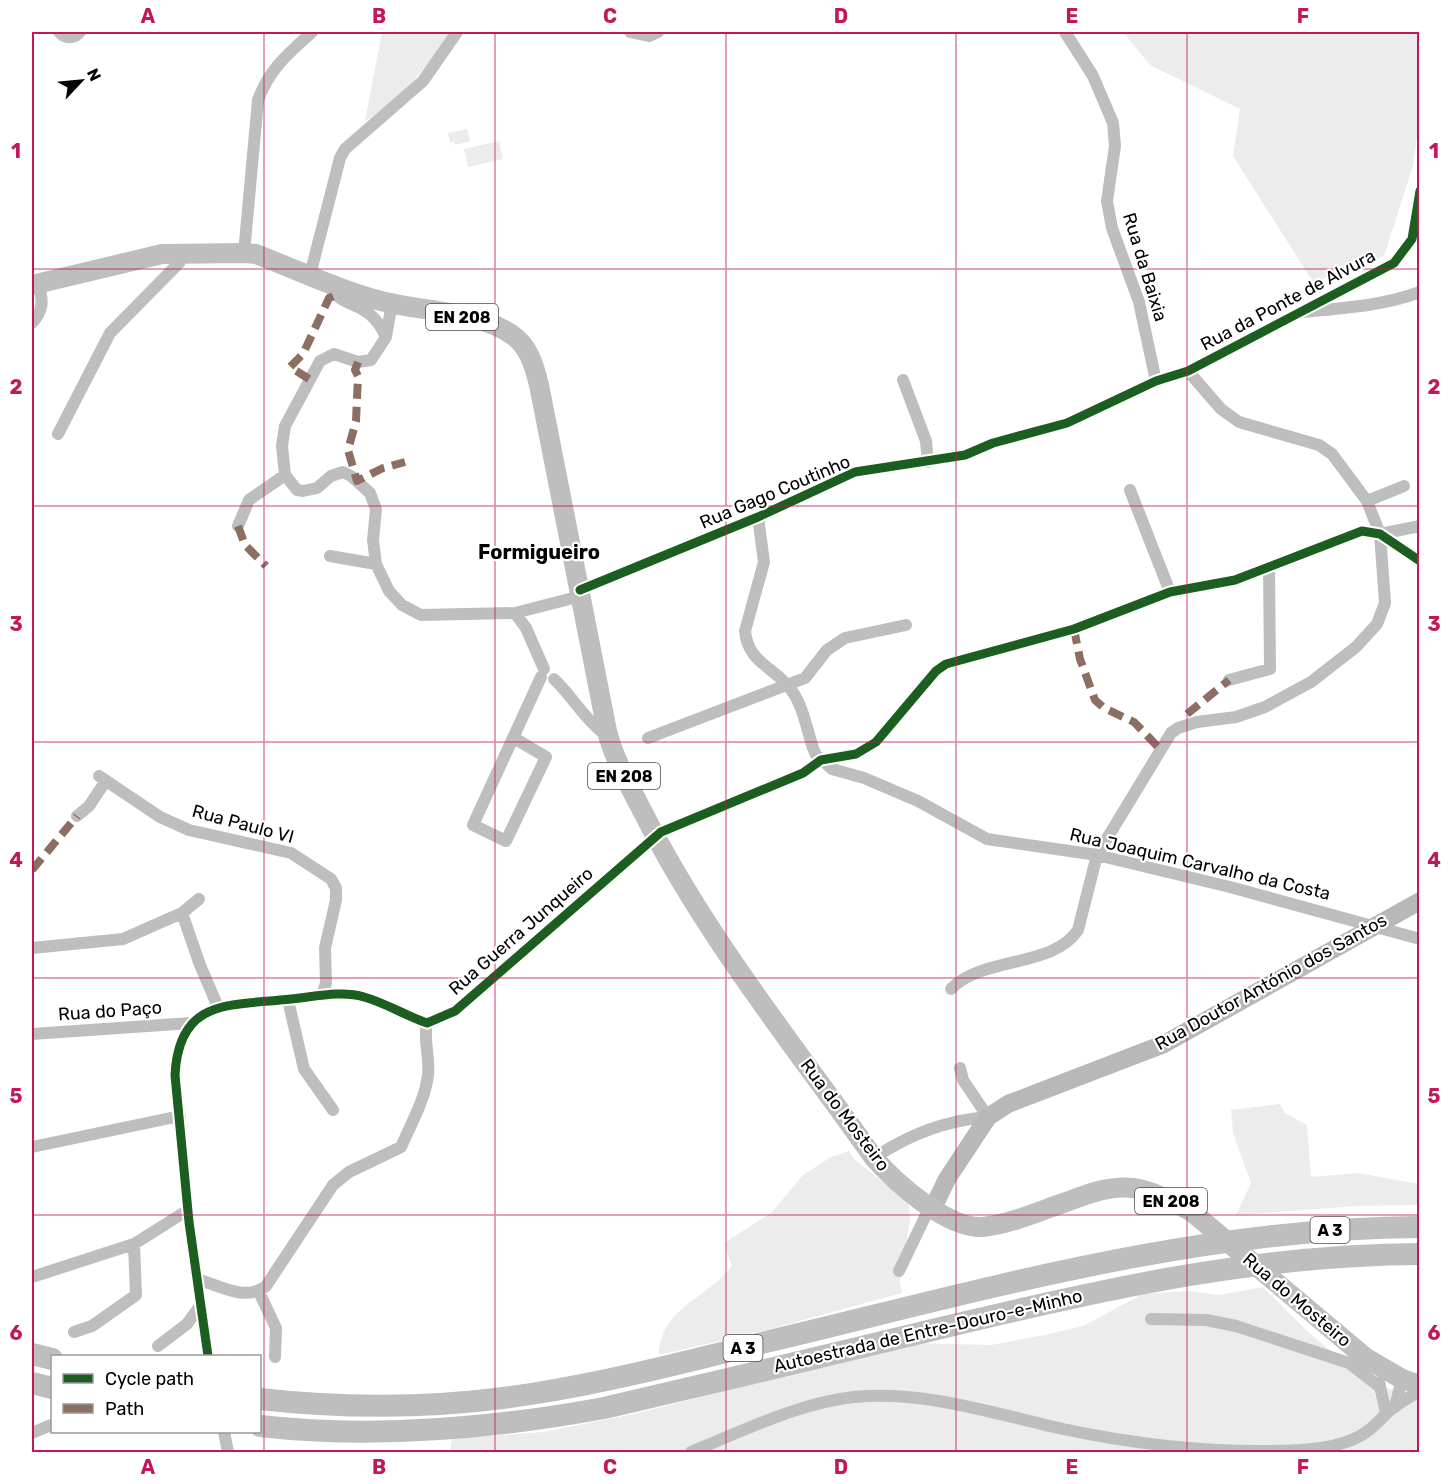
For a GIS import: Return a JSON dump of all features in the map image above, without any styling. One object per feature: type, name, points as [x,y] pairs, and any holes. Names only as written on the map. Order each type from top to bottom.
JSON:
[{"type":"highway","name":"Autoestrada de Entre-Douro-e-Minho","points":[[261,1399],[336,1405],[397,1406],[475,1401],[538,1393],[696,1359],[1030,1278],[1209,1243],[1305,1232],[1419,1227]]},
{"type":"highway","name":"Autoestrada de Entre-Douro-e-Minho","points":[[261,1426],[326,1431],[455,1430],[562,1416],[709,1384],[1053,1301],[1236,1266],[1351,1255],[1419,1254]]},
{"type":"highway","points":[[32,1354],[51,1359]]},
{"type":"highway","points":[[32,1383],[51,1388]]},
{"type":"main road","name":"EN 208","points":[[35,285],[146,256],[184,253],[256,254],[317,278],[392,303],[495,326],[512,335],[525,347],[534,363],[602,707]]},
{"type":"main road","name":"Rua do Mosteiro","points":[[602,707],[616,759],[656,837],[712,934],[874,1158],[896,1183],[957,1222],[984,1227],[1031,1215],[1099,1190],[1132,1188],[1160,1195],[1192,1212],[1366,1358],[1411,1382]]},
{"type":"street","points":[[244,253],[258,100],[272,71],[312,32]]},
{"type":"street","points":[[386,337],[379,322],[371,313],[334,296],[317,278],[340,158],[345,149],[423,81],[457,32]]},
{"type":"street","points":[[630,32],[642,36],[658,32]]},
{"type":"street","name":"Rua da Baixia","points":[[1065,32],[1093,76],[1113,123],[1115,146],[1107,201],[1112,228],[1139,302],[1156,381]]},
{"type":"street","name":"Rua da Ponte de Alvura","points":[[1156,381],[1188,371],[1394,263],[1412,239],[1419,191]]},
{"type":"street","points":[[58,434],[110,333],[179,263],[184,253]]},
{"type":"street","points":[[32,322],[40,313],[43,297],[35,285]]},
{"type":"street","points":[[1296,313],[1344,310],[1401,299],[1419,292]]},
{"type":"street","points":[[330,556],[358,559],[376,564],[375,502],[357,481],[342,472],[336,473],[317,488],[297,490],[285,475],[282,454],[285,426],[320,361],[334,354],[358,362],[370,360],[386,337],[392,303]]},
{"type":"street","points":[[951,989],[957,982],[997,966],[1062,947],[1072,940],[1078,930],[1097,855],[1171,733],[1178,728],[1197,722],[1236,717],[1265,707],[1311,682],[1356,647],[1377,624],[1385,603],[1380,534],[1367,501],[1332,454],[1319,445],[1239,422],[1221,409],[1188,371]]},
{"type":"street","points":[[903,380],[926,441],[928,462]]},
{"type":"street","name":"Rua Gago Coutinho","points":[[376,564],[389,591],[414,613],[435,615],[515,613],[581,593],[758,517],[855,472],[965,455],[993,443],[1067,423],[1156,381]]},
{"type":"street","points":[[238,526],[249,500],[285,475]]},
{"type":"street","points":[[1367,501],[1404,486]]},
{"type":"street","points":[[1130,490],[1170,592]]},
{"type":"street","points":[[758,517],[764,562],[745,631],[746,640],[758,661],[787,685],[796,699],[813,748],[821,760],[856,754],[876,742],[936,671],[946,664],[1074,630],[1170,592],[1235,580],[1362,531],[1380,534],[1419,526]]},
{"type":"street","points":[[1380,534],[1419,561]]},
{"type":"street","points":[[1228,680],[1270,669],[1269,567]]},
{"type":"street","points":[[515,613],[526,628],[542,673],[548,683],[554,679],[568,692],[587,720],[602,732],[607,731]]},
{"type":"street","points":[[648,738],[806,678],[827,650],[845,638],[906,626]]},
{"type":"street","points":[[514,738],[546,757],[506,841],[473,825],[542,673]]},
{"type":"street","points":[[577,705],[602,707]]},
{"type":"street","name":"Rua Guerra Junqueiro","points":[[428,1023],[455,1011],[656,837],[803,772],[821,760]]},
{"type":"street","name":"Rua Joaquim Carvalho da Costa","points":[[821,760],[832,769],[864,778],[940,812],[987,839],[1097,855],[1264,896],[1419,939]]},
{"type":"street","name":"Rua Paulo VI","points":[[77,816],[89,806],[102,779],[160,817],[189,830],[291,853],[331,879],[336,888],[336,900],[325,948],[326,983],[322,995]]},
{"type":"street","points":[[32,948],[123,939],[183,913],[199,899]]},
{"type":"street","name":"Rua Doutor António dos Santos","points":[[899,1272],[925,1217],[933,1208],[948,1179],[988,1117],[1008,1104],[1164,1044],[1419,901]]},
{"type":"street","points":[[183,913],[200,965],[218,1007]]},
{"type":"street","points":[[197,1280],[246,1295],[259,1292],[266,1286],[333,1185],[349,1172],[401,1147],[426,1088],[428,1072],[425,1033],[428,1023],[363,996],[322,995],[288,1000],[252,1001],[218,1007],[190,1023],[176,1058],[175,1075],[188,1210],[200,1306],[207,1352]]},
{"type":"street","points":[[288,1000],[304,1069],[333,1110]]},
{"type":"street","name":"Rua do Paço","points":[[32,1034],[190,1023]]},
{"type":"street","points":[[874,1158],[896,1143],[929,1130],[966,1119],[988,1117],[963,1080],[960,1068]]},
{"type":"street","points":[[32,1147],[180,1116]]},
{"type":"street","points":[[32,1277],[134,1244],[160,1230],[188,1210]]},
{"type":"street","points":[[74,1332],[92,1326],[136,1295],[134,1244]]},
{"type":"street","points":[[259,1292],[276,1328],[275,1357]]},
{"type":"street","points":[[158,1346],[187,1324],[200,1306]]},
{"type":"street","points":[[1151,1319],[1206,1320],[1236,1326],[1349,1363],[1380,1387]]},
{"type":"street","points":[[1366,1358],[1390,1410]]},
{"type":"street","points":[[1390,1410],[1391,1389],[1411,1382]]},
{"type":"street","points":[[691,1452],[821,1403],[855,1397],[916,1397],[1066,1430],[1160,1447],[1213,1451],[1284,1451],[1335,1445],[1368,1431],[1390,1410],[1419,1391]]},
{"type":"street","points":[[32,1433],[51,1425]]},
{"type":"street","points":[[224,1433],[228,1452]]},
{"type":"shaded area","points":[[52,32],[87,32],[75,43],[64,43]]},
{"type":"shaded area","points":[[382,32],[453,32],[402,92],[391,103],[365,121]]},
{"type":"shaded area","points":[[1123,32],[1419,32],[1419,122],[1413,166],[1384,256],[1313,282],[1233,156],[1240,109],[1150,65]]},
{"type":"shaded area","points":[[467,129],[470,141],[455,145],[454,142],[450,143],[448,133]]},
{"type":"shaded area","points":[[499,141],[503,159],[468,167],[464,149]]},
{"type":"shaded area","points":[[1280,1104],[1285,1113],[1307,1125],[1311,1177],[1358,1173],[1419,1184],[1419,1205],[1357,1206],[1236,1215],[1251,1183],[1233,1133],[1231,1110]]},
{"type":"shaded area","points":[[849,1151],[855,1160],[909,1203],[910,1219],[900,1282],[902,1293],[763,1331],[659,1355],[668,1325],[688,1304],[723,1276],[732,1265],[724,1245],[727,1241],[772,1212],[803,1175],[831,1157]]},
{"type":"shaded area","points":[[1263,1287],[1304,1328],[1364,1380],[1419,1398],[1419,1452],[450,1452],[452,1439],[543,1432],[634,1414],[913,1343],[991,1345],[1045,1335],[1083,1326],[1143,1294],[1189,1291],[1219,1295]]},
{"type":"marked path","points":[[309,379],[290,367],[303,354],[329,298],[334,296]]},
{"type":"marked path","points":[[358,362],[355,370],[358,376],[356,421],[348,450],[357,481],[383,468],[405,462]]},
{"type":"marked path","points":[[238,526],[245,545],[266,566]]},
{"type":"marked path","points":[[1074,629],[1080,659],[1095,700],[1104,708],[1134,722],[1162,751]]},
{"type":"marked path","points":[[1187,714],[1229,680]]},
{"type":"marked path","points":[[32,870],[77,816]]},
{"type":"cycle path","points":[[580,590],[758,517],[855,472],[965,455],[993,443],[1067,423],[1156,381],[1188,371],[1394,263],[1412,239],[1420,191]]},
{"type":"cycle path","points":[[208,1355],[189,1222],[175,1075],[179,1050],[186,1031],[198,1019],[212,1010],[229,1006],[346,994],[372,1000],[427,1023],[455,1011],[661,832],[803,773],[821,760],[856,754],[876,742],[936,671],[946,664],[1074,629],[1170,592],[1235,580],[1362,531],[1380,534],[1420,561]]},
{"type":"district","name":"Formigueiro","points":[[539,552]]}]
